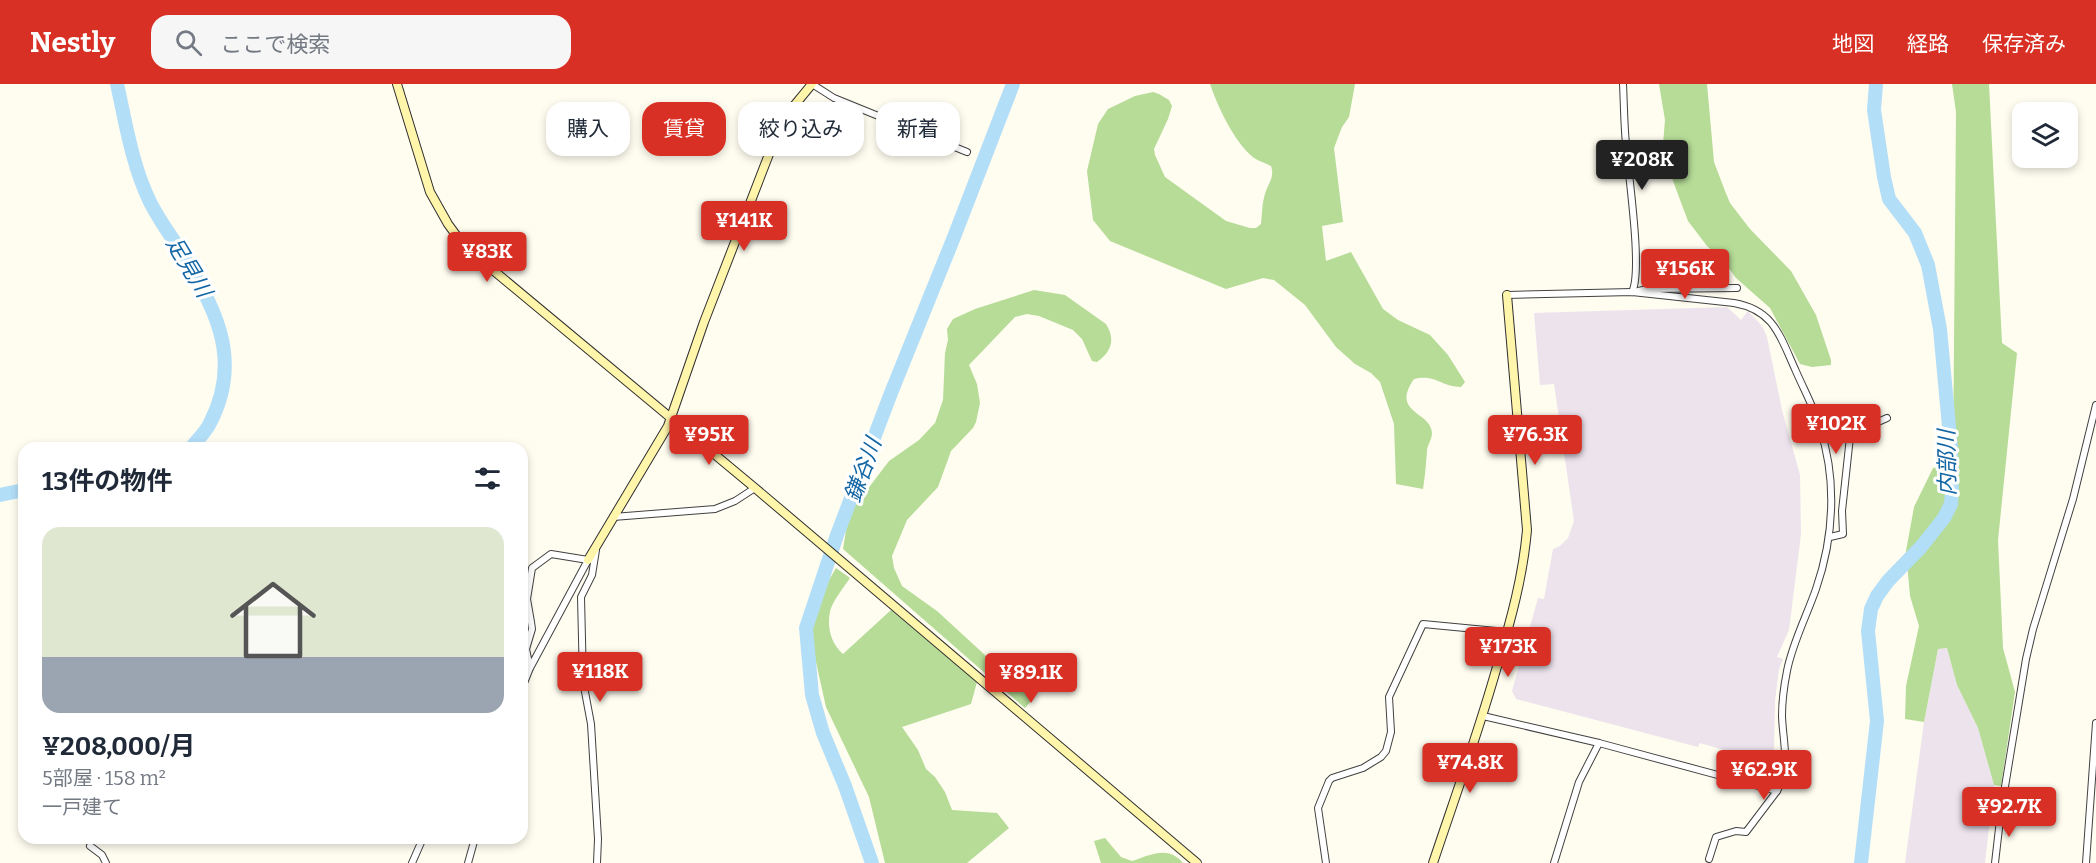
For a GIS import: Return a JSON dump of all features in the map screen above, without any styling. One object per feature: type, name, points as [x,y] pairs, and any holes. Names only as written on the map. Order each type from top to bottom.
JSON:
[{"type":"main road","points":[[398,84],[430,192],[448,224],[464,246],[755,488],[1197,863]]},
{"type":"main road","points":[[588,560],[668,426],[708,311],[771,149],[793,107],[812,84]]},
{"type":"main road","points":[[1433,863],[1483,716],[1507,632],[1522,568],[1527,530],[1508,295]]},
{"type":"street","points":[[812,84],[834,98],[967,153]]},
{"type":"street","points":[[1623,84],[1625,136],[1636,258],[1635,285],[1632,292]]},
{"type":"street","points":[[1632,292],[1648,289],[1737,288]]},
{"type":"street","points":[[1508,295],[1632,292],[1747,305],[1764,314],[1777,328],[1820,426],[1829,462],[1830,537],[1826,561],[1787,668],[1782,718],[1786,765],[1783,780],[1777,792],[1746,832],[1736,831],[1716,837],[1711,862]]},
{"type":"street","points":[[1995,863],[2001,811],[2026,659],[2073,499],[2096,405]]},
{"type":"street","points":[[1830,537],[1843,534],[1842,511],[1850,437],[1853,433],[1887,418]]},
{"type":"street","points":[[612,517],[715,509],[735,501],[755,488]]},
{"type":"street","points":[[597,544],[592,575],[580,597],[583,681],[591,724],[598,839],[597,863]]},
{"type":"street","points":[[528,593],[532,568],[551,554],[588,560],[528,674]]},
{"type":"street","points":[[528,605],[532,629],[528,642]]},
{"type":"street","points":[[1326,863],[1318,808],[1332,778],[1363,768],[1381,757],[1386,751],[1390,732],[1389,697],[1423,624],[1507,632]]},
{"type":"street","points":[[528,659],[530,669]]},
{"type":"street","points":[[1483,716],[1599,743],[1777,792]]},
{"type":"street","points":[[2086,863],[2096,723]]},
{"type":"street","points":[[1554,863],[1579,782],[1599,743]]},
{"type":"street","points":[[412,863],[420,844]]},
{"type":"street","points":[[468,863],[473,844]]},
{"type":"street","points":[[90,846],[102,855],[106,863]]},
{"type":"shaded area","points":[[1727,307],[1741,320],[1748,311],[1762,326],[1767,337],[1782,410],[1800,475],[1801,534],[1789,630],[1777,657],[1783,659],[1779,669],[1775,701],[1774,751],[1770,763],[1700,743],[1698,747],[1516,699],[1512,691],[1538,598],[1544,599],[1553,549],[1568,538],[1574,521],[1554,384],[1540,385],[1534,313]]},
{"type":"shaded area","points":[[1947,648],[1957,685],[1978,728],[1994,785],[1985,863],[1905,863],[1924,722],[1938,649]]},
{"type":"green space","points":[[1210,84],[1355,84],[1349,117],[1342,127],[1334,148],[1343,222],[1322,226],[1326,261],[1351,252],[1383,309],[1398,320],[1430,335],[1448,355],[1465,382],[1461,387],[1428,378],[1414,379],[1408,390],[1409,406],[1425,420],[1432,433],[1427,449],[1423,489],[1396,484],[1394,424],[1380,382],[1336,347],[1305,305],[1274,280],[1263,278],[1226,289],[1110,241],[1093,220],[1087,171],[1098,124],[1108,109],[1135,96],[1153,92],[1169,100],[1172,106],[1154,149],[1165,177],[1226,221],[1250,228],[1256,228],[1261,224],[1264,198],[1272,177],[1271,166],[1254,158],[1233,134]]},
{"type":"green space","points":[[1659,84],[1707,84],[1714,162],[1730,203],[1750,229],[1791,271],[1816,315],[1831,365],[1812,367],[1800,364],[1770,308],[1736,278],[1688,221],[1673,181],[1663,144],[1665,120]]},
{"type":"green space","points":[[1952,84],[1989,84],[2002,343],[2017,353],[1998,540],[2003,648],[2015,692],[2001,786],[1994,785],[1978,728],[1957,685],[1947,648],[1938,649],[1924,722],[1905,719],[1906,686],[1919,626],[1910,596],[1906,551],[1914,507],[1933,468],[1953,464],[1956,112]]},
{"type":"green space","points":[[1034,290],[1065,295],[1106,324],[1111,335],[1109,350],[1097,362],[1092,361],[1082,339],[1073,330],[1039,316],[1027,314],[1015,317],[969,365],[977,384],[980,403],[976,422],[951,451],[938,487],[907,520],[892,556],[894,568],[902,586],[937,611],[1033,699],[1025,708],[843,549],[850,507],[867,490],[889,461],[919,440],[935,423],[943,400],[947,329],[953,319],[975,309]]},
{"type":"green space","points":[[836,568],[850,578],[831,608],[829,620],[832,639],[843,654],[891,610],[977,682],[971,704],[902,727],[918,750],[926,769],[935,777],[945,792],[952,810],[997,813],[1009,828],[967,863],[885,863],[869,797],[826,707],[810,635],[821,594]]},
{"type":"green space","points":[[1105,838],[1121,857],[1132,861],[1153,854],[1165,853],[1171,854],[1183,863],[1101,863],[1094,841]]},
{"type":"waterway","name":"足見川","points":[[117,84],[130,144],[144,188],[150,202],[200,285],[219,328],[224,351],[225,374],[220,398],[208,426],[196,442]]},
{"type":"waterway","name":"鎌谷川","points":[[872,863],[845,786],[823,733],[812,695],[806,628],[837,535],[891,393],[1013,84]]},
{"type":"waterway","name":"内部川","points":[[1861,863],[1877,721],[1868,631],[1871,609],[1888,581],[1921,547],[1944,518],[1951,504],[1952,491],[1951,448],[1940,329],[1928,265],[1915,233],[1889,199],[1874,110],[1876,84]]},
{"type":"waterway","name":"足見川","points":[[0,495],[18,491]]}]
